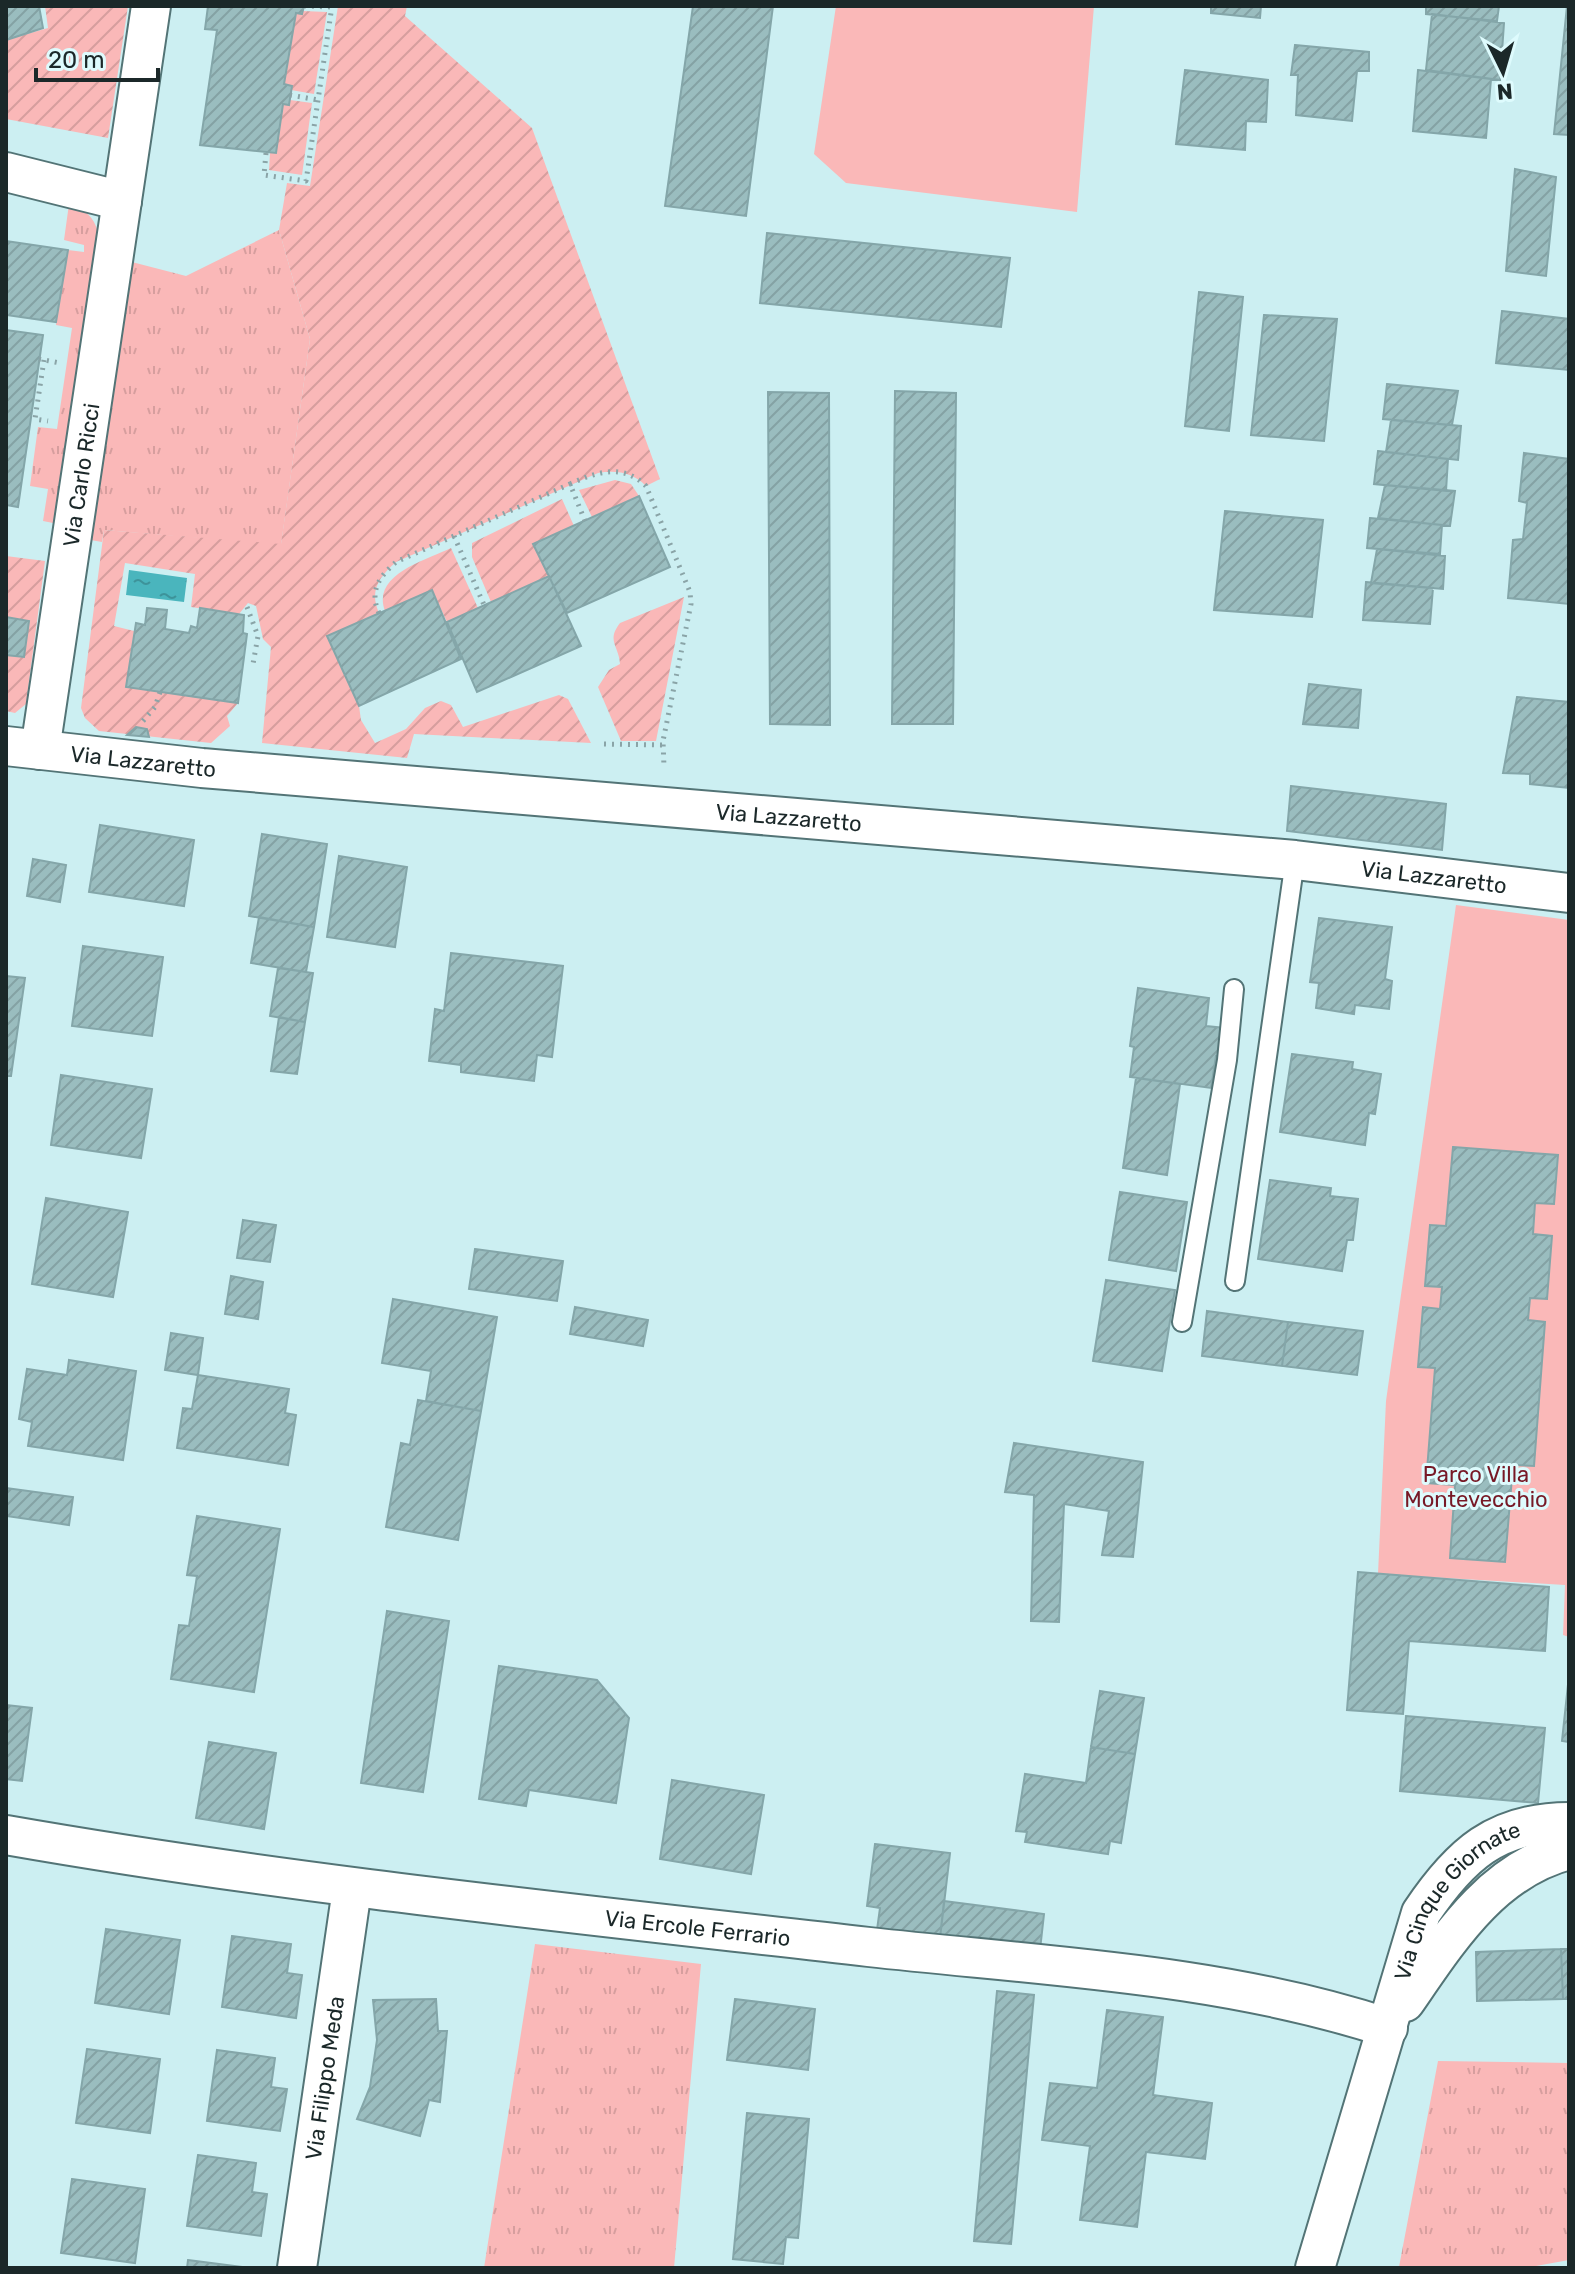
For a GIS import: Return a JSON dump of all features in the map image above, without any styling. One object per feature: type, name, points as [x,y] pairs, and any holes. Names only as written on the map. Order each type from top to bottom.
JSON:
[{"type":"street","name":"Via Carlo Ricci","points":[[23,748],[122,201],[151,6]]},
{"type":"street","points":[[6,172],[122,201]]},
{"type":"street","name":"Via Lazzaretto","points":[[23,748],[202,768],[1295,860],[1569,893]]},
{"type":"street","name":"Via Cinque Giornate","points":[[1315,2268],[1421,1913],[1445,1877],[1474,1850],[1510,1829],[1543,1822],[1569,1822]]},
{"type":"street","name":"Via Ercole Ferrario","points":[[6,1835],[352,1889],[1189,1983],[1330,2010],[1388,2028]]},
{"type":"street","name":"Via Cinque Giornate","points":[[1388,2028],[1454,1930],[1494,1891],[1526,1867],[1569,1850]]},
{"type":"street","name":"Via Filippo Meda","points":[[297,2268],[352,1889]]},
{"type":"lane","points":[[1235,1281],[1295,860]]},
{"type":"lane","points":[[1182,1322],[1227,1060],[1234,989]]},
{"type":"path","points":[[266,153],[264,177],[306,181],[332,6],[304,6]]},
{"type":"path","points":[[290,95],[318,100]]},
{"type":"path","points":[[54,422],[35,419],[42,360],[62,363],[60,378]]},
{"type":"path","points":[[379,613],[373,601],[382,574],[396,562],[570,484],[613,470],[639,479],[646,486],[690,592],[691,604],[663,745],[663,763]]},
{"type":"path","points":[[570,484],[585,521]]},
{"type":"path","points":[[454,536],[484,605]]},
{"type":"path","points":[[247,607],[258,636],[253,664]]},
{"type":"path","points":[[139,736],[142,722],[155,707],[160,692]]},
{"type":"path","points":[[604,744],[663,745]]},
{"type":"green space","points":[[45,6],[128,6],[108,138],[6,119],[6,40],[48,28]]},
{"type":"green space","points":[[338,6],[407,6],[405,16],[532,128],[660,479],[646,486],[624,473],[598,473],[396,562],[377,585],[375,598],[379,613],[327,636],[359,706],[361,720],[375,743],[406,729],[425,708],[441,701],[451,705],[463,727],[559,695],[568,699],[591,743],[414,734],[407,758],[262,743],[271,647],[263,639],[256,606],[248,603],[239,614],[191,607],[195,574],[125,563],[114,626],[134,631],[126,687],[238,703],[227,716],[230,726],[211,743],[99,731],[85,718],[81,708],[104,530],[281,544],[310,339],[279,230],[287,183],[310,186]]},
{"type":"green space","points":[[836,6],[1094,6],[1077,212],[846,183],[814,154]]},
{"type":"green space","points":[[327,12],[314,94],[291,90],[292,86],[284,84],[296,13]]},
{"type":"green space","points":[[290,100],[312,103],[302,175],[269,170],[270,153],[276,153],[283,104],[288,105]]},
{"type":"green space","points":[[69,204],[88,214],[98,232],[53,523],[43,521],[48,489],[30,486],[38,427],[57,429],[72,328],[56,325],[68,250],[84,252],[84,245],[64,240]]},
{"type":"green space","points":[[279,230],[310,339],[281,545],[104,530],[102,542],[85,539],[128,261],[186,276]]},
{"type":"green space","points":[[615,480],[631,484],[639,496],[592,517],[579,490]]},
{"type":"green space","points":[[562,499],[574,526],[534,544],[549,576],[491,602],[472,557],[472,543]]},
{"type":"green space","points":[[451,548],[478,608],[447,622],[432,590],[385,611],[383,598],[393,578],[416,563]]},
{"type":"green space","points":[[6,556],[45,561],[26,704],[15,713],[6,711],[6,655],[24,657],[29,621],[6,617]]},
{"type":"green space","points":[[684,597],[656,741],[621,741],[598,687],[609,670],[620,664],[614,639],[616,629],[620,623]]},
{"type":"green space","name":"Parco Villa Montevecchio","points":[[1456,905],[1569,920],[1569,1637],[1563,1635],[1565,1585],[1378,1574],[1386,1401]]},
{"type":"green space","points":[[535,1944],[701,1964],[674,2268],[484,2268]]},
{"type":"green space","points":[[1438,2061],[1569,2063],[1569,2260],[1536,2266],[1399,2267]]},
{"type":"water","points":[[129,570],[187,578],[184,602],[126,595]]},
{"type":"building","points":[[6,6],[39,6],[43,28],[6,40]]},
{"type":"building","points":[[208,6],[304,6],[302,14],[296,13],[284,84],[292,86],[289,105],[283,104],[276,153],[200,145],[217,30],[205,29]]},
{"type":"building","points":[[693,6],[773,6],[746,216],[665,206]]},
{"type":"building","points":[[1211,6],[1261,6],[1260,18],[1211,13]]},
{"type":"building","points":[[1426,6],[1499,6],[1497,21],[1426,14]]},
{"type":"building","points":[[1569,6],[1569,135],[1554,134]]},
{"type":"building","points":[[1432,14],[1504,23],[1500,80],[1426,70]]},
{"type":"building","points":[[1295,45],[1369,52],[1369,71],[1357,71],[1352,121],[1296,115],[1298,75],[1291,75]]},
{"type":"building","points":[[1185,70],[1268,80],[1266,122],[1246,121],[1245,150],[1176,144]]},
{"type":"building","points":[[1418,70],[1491,79],[1486,138],[1413,131]]},
{"type":"building","points":[[1515,169],[1556,177],[1546,276],[1506,271]]},
{"type":"building","points":[[767,233],[1010,258],[1001,327],[760,303]]},
{"type":"building","points":[[6,241],[68,250],[56,322],[6,315]]},
{"type":"building","points":[[1199,292],[1243,297],[1229,431],[1185,426]]},
{"type":"building","points":[[1502,311],[1569,319],[1569,370],[1496,363]]},
{"type":"building","points":[[1264,315],[1337,319],[1324,441],[1251,435]]},
{"type":"building","points":[[6,330],[43,335],[18,507],[6,505]]},
{"type":"building","points":[[1387,384],[1458,391],[1452,425],[1383,419]]},
{"type":"building","points":[[895,391],[956,393],[953,724],[892,724]]},
{"type":"building","points":[[768,392],[829,393],[830,725],[770,724]]},
{"type":"building","points":[[1391,420],[1461,426],[1458,460],[1386,452]]},
{"type":"building","points":[[1378,451],[1448,459],[1446,491],[1374,484]]},
{"type":"building","points":[[1524,453],[1569,459],[1569,604],[1508,598],[1513,540],[1523,539],[1527,503],[1519,501]]},
{"type":"building","points":[[1385,485],[1455,491],[1450,526],[1378,518]]},
{"type":"building","points":[[639,496],[670,567],[567,613],[533,544]]},
{"type":"building","points":[[1225,511],[1323,520],[1312,617],[1214,610]]},
{"type":"building","points":[[1370,518],[1442,525],[1440,554],[1367,548]]},
{"type":"building","points":[[1377,549],[1445,556],[1443,589],[1371,583]]},
{"type":"building","points":[[549,576],[581,646],[477,692],[447,622]]},
{"type":"building","points":[[1366,582],[1433,588],[1430,624],[1363,620]]},
{"type":"building","points":[[432,590],[461,659],[359,706],[327,636]]},
{"type":"building","points":[[147,608],[167,610],[165,629],[189,633],[191,626],[197,628],[200,608],[244,615],[243,633],[247,634],[238,703],[126,687],[136,623],[145,625]]},
{"type":"building","points":[[6,617],[29,621],[24,657],[6,655]]},
{"type":"building","points":[[1309,684],[1361,690],[1358,728],[1303,724]]},
{"type":"building","points":[[1517,697],[1569,702],[1569,788],[1530,784],[1530,774],[1503,773]]},
{"type":"building","points":[[136,727],[147,729],[149,737],[127,735]]},
{"type":"building","points":[[1291,786],[1446,804],[1442,850],[1287,831]]},
{"type":"building","points":[[100,825],[194,840],[184,906],[89,892]]},
{"type":"building","points":[[262,834],[327,844],[314,927],[249,916]]},
{"type":"building","points":[[339,856],[407,867],[395,947],[327,937]]},
{"type":"building","points":[[33,859],[66,865],[60,902],[27,896]]},
{"type":"building","points":[[259,917],[314,927],[306,972],[251,963]]},
{"type":"building","points":[[1319,918],[1392,927],[1385,979],[1392,981],[1389,1009],[1355,1005],[1354,1014],[1316,1008],[1319,983],[1310,982]]},
{"type":"building","points":[[83,946],[163,957],[152,1036],[72,1026]]},
{"type":"building","points":[[451,953],[563,966],[552,1057],[537,1055],[534,1081],[461,1072],[461,1065],[429,1061],[435,1009],[444,1011]]},
{"type":"building","points":[[278,968],[313,973],[305,1022],[270,1016]]},
{"type":"building","points":[[6,976],[25,978],[11,1076],[6,1076]]},
{"type":"building","points":[[1138,988],[1209,998],[1206,1026],[1225,1028],[1222,1057],[1216,1056],[1211,1088],[1130,1077],[1134,1047],[1130,1046]]},
{"type":"building","points":[[279,1017],[305,1022],[297,1074],[271,1071]]},
{"type":"building","points":[[1292,1054],[1353,1062],[1352,1069],[1381,1074],[1375,1114],[1369,1113],[1365,1145],[1280,1132]]},
{"type":"building","points":[[61,1075],[152,1089],[141,1158],[51,1145]]},
{"type":"building","points":[[1136,1078],[1180,1084],[1167,1175],[1123,1168]]},
{"type":"building","points":[[1453,1147],[1558,1155],[1554,1204],[1535,1203],[1533,1234],[1552,1236],[1547,1299],[1530,1298],[1528,1320],[1545,1322],[1534,1466],[1513,1465],[1505,1562],[1450,1558],[1455,1485],[1426,1483],[1435,1368],[1418,1367],[1423,1307],[1440,1309],[1442,1287],[1425,1286],[1430,1225],[1446,1226]]},
{"type":"building","points":[[1270,1180],[1331,1188],[1330,1196],[1358,1199],[1353,1240],[1347,1240],[1342,1271],[1258,1259]]},
{"type":"building","points":[[1120,1192],[1187,1202],[1176,1271],[1109,1260]]},
{"type":"building","points":[[46,1198],[128,1212],[113,1297],[32,1284]]},
{"type":"building","points":[[243,1220],[276,1225],[270,1262],[237,1258]]},
{"type":"building","points":[[475,1249],[563,1261],[557,1301],[469,1289]]},
{"type":"building","points":[[231,1276],[263,1282],[258,1319],[225,1314]]},
{"type":"building","points":[[1106,1280],[1175,1290],[1162,1371],[1093,1361]]},
{"type":"building","points":[[393,1299],[497,1317],[481,1411],[426,1401],[431,1371],[382,1363]]},
{"type":"building","points":[[575,1307],[648,1320],[643,1346],[570,1334]]},
{"type":"building","points":[[1207,1311],[1288,1322],[1282,1366],[1202,1356]]},
{"type":"building","points":[[1288,1322],[1363,1331],[1357,1375],[1282,1366]]},
{"type":"building","points":[[171,1333],[203,1338],[198,1375],[165,1370]]},
{"type":"building","points":[[69,1360],[136,1371],[123,1460],[28,1446],[32,1422],[19,1419],[27,1369],[67,1375]]},
{"type":"building","points":[[198,1375],[289,1389],[285,1413],[296,1415],[288,1465],[177,1448],[183,1408],[192,1409]]},
{"type":"building","points":[[418,1400],[481,1411],[458,1540],[386,1527],[401,1443],[410,1445]]},
{"type":"building","points":[[1014,1443],[1143,1462],[1133,1557],[1102,1555],[1109,1511],[1064,1504],[1059,1622],[1031,1621],[1034,1495],[1005,1492]]},
{"type":"building","points":[[6,1488],[73,1497],[69,1525],[6,1516]]},
{"type":"building","points":[[197,1516],[280,1529],[254,1692],[171,1679],[179,1625],[189,1626],[197,1576],[187,1575]]},
{"type":"building","points":[[1358,1572],[1549,1587],[1545,1651],[1409,1641],[1403,1714],[1347,1710]]},
{"type":"building","points":[[387,1611],[449,1621],[423,1792],[361,1783]]},
{"type":"building","points":[[499,1666],[597,1680],[629,1718],[616,1803],[529,1790],[526,1806],[479,1799]]},
{"type":"building","points":[[1569,1675],[1569,1742],[1562,1741]]},
{"type":"building","points":[[1100,1691],[1144,1698],[1135,1754],[1091,1747]]},
{"type":"building","points":[[6,1705],[32,1708],[22,1781],[6,1779]]},
{"type":"building","points":[[1406,1716],[1545,1728],[1538,1803],[1400,1791]]},
{"type":"building","points":[[209,1742],[276,1753],[264,1829],[196,1818]]},
{"type":"building","points":[[1091,1747],[1135,1754],[1121,1843],[1110,1841],[1108,1854],[1025,1842],[1027,1832],[1016,1831],[1025,1774],[1086,1783]]},
{"type":"building","points":[[672,1780],[764,1795],[751,1874],[660,1859]]},
{"type":"building","points":[[875,1844],[950,1853],[940,1938],[877,1930],[880,1908],[867,1906]]},
{"type":"building","points":[[944,1901],[1044,1914],[1040,1950],[940,1938]]},
{"type":"building","points":[[106,1929],[180,1940],[169,2014],[95,2003]]},
{"type":"building","points":[[232,1936],[291,1944],[287,1973],[302,1975],[296,2018],[222,2007]]},
{"type":"building","points":[[1561,1949],[1563,1999],[1477,2001],[1476,1952]]},
{"type":"building","points":[[1561,1949],[1569,1949],[1569,1999],[1563,1999]]},
{"type":"building","points":[[997,1991],[1034,1995],[1011,2244],[974,2241]]},
{"type":"building","points":[[436,1999],[438,2031],[447,2031],[440,2102],[429,2100],[420,2136],[357,2119],[370,2087],[377,2040],[373,2000]]},
{"type":"building","points":[[735,1999],[815,2009],[808,2070],[727,2060]]},
{"type":"building","points":[[1107,2010],[1163,2017],[1153,2095],[1212,2103],[1205,2159],[1146,2152],[1137,2227],[1080,2220],[1090,2146],[1042,2140],[1050,2083],[1097,2088]]},
{"type":"building","points":[[87,2049],[160,2059],[150,2133],[76,2123]]},
{"type":"building","points":[[217,2050],[275,2058],[271,2087],[287,2089],[280,2131],[207,2121]]},
{"type":"building","points":[[747,2113],[809,2119],[798,2238],[786,2237],[783,2264],[733,2259]]},
{"type":"building","points":[[198,2155],[256,2163],[252,2192],[267,2194],[261,2236],[187,2226]]},
{"type":"building","points":[[72,2179],[145,2189],[135,2263],[61,2253]]},
{"type":"building","points":[[188,2260],[250,2268],[187,2268]]}]
